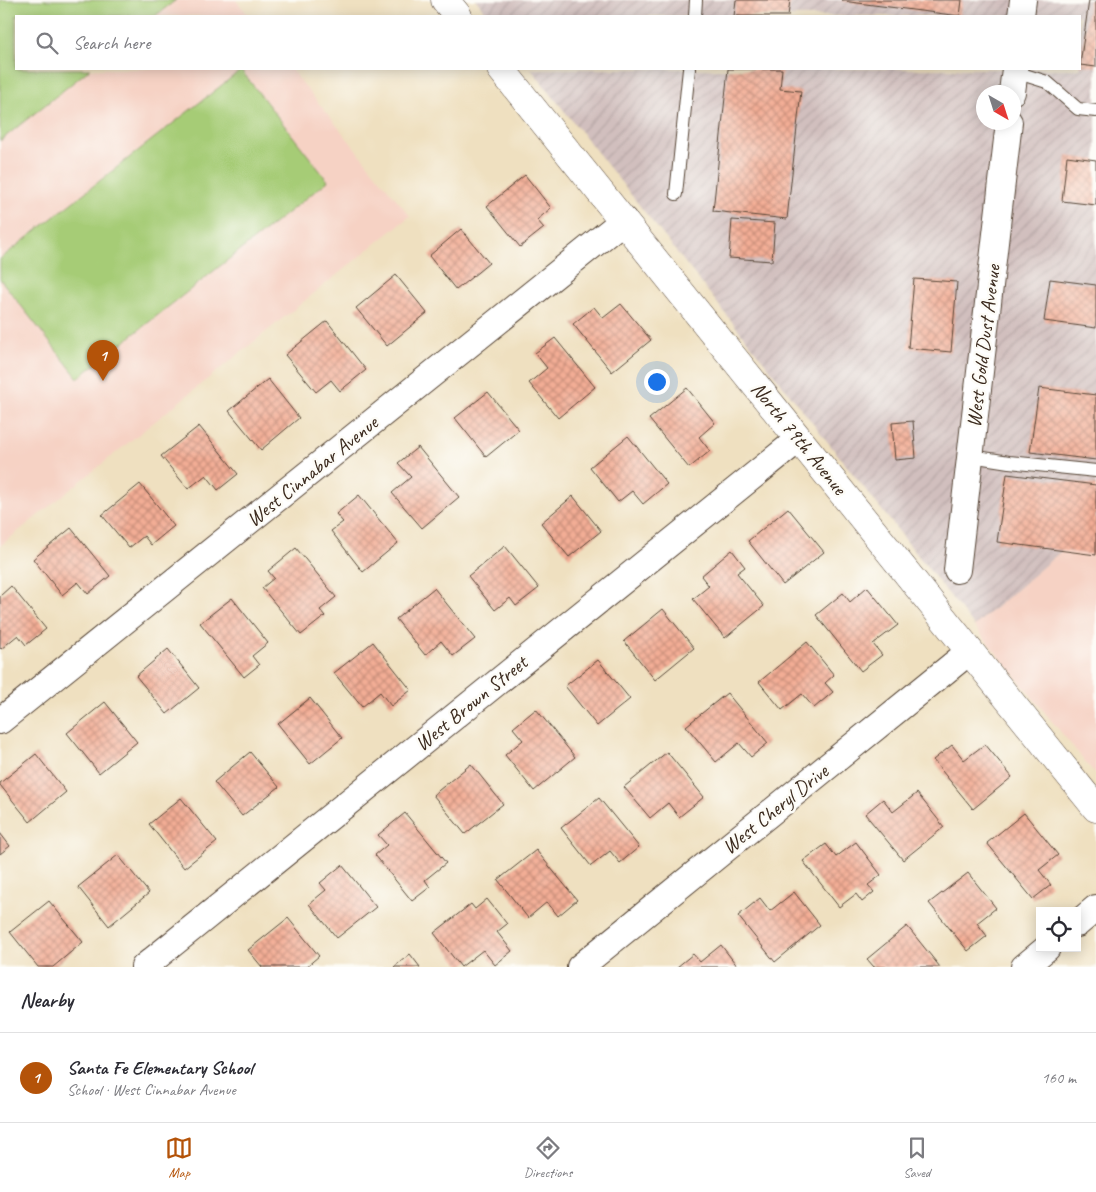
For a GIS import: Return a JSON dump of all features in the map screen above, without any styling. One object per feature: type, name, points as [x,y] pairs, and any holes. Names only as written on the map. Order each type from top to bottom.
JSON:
[{"type":"street","points":[[445,0],[457,15]]},
{"type":"street","points":[[1021,15],[1023,0]]},
{"type":"street","name":"North 79th Avenue","points":[[502,70],[1096,808]]},
{"type":"street","name":"West Gold Dust Avenue","points":[[957,570],[1008,130]]},
{"type":"street","name":"West Cinnabar Avenue","points":[[0,721],[624,220]]},
{"type":"street","name":"West Brown Street","points":[[144,967],[799,439]]},
{"type":"street","name":"West Cheryl Drive","points":[[580,967],[970,651]]},
{"type":"street","points":[[1081,921],[1096,908]]},
{"type":"street","points":[[1024,967],[1042,952]]},
{"type":"lane","points":[[694,15],[696,0]]},
{"type":"lane","points":[[676,194],[689,70]]},
{"type":"lane","points":[[1014,78],[1047,82],[1078,109],[1096,111]]},
{"type":"lane","points":[[970,456],[1096,471]]},
{"type":"shaded area","points":[[0,0],[236,0],[248,15],[15,15],[15,70],[292,70],[410,216],[0,546]]},
{"type":"shaded area","points":[[476,0],[1096,0],[1096,521],[974,626],[532,70],[1081,70],[1081,15],[488,15]]},
{"type":"shaded area","points":[[1096,521],[1096,775],[974,626]]},
{"type":"green space","points":[[0,0],[176,0],[156,15],[15,15],[15,70],[89,70],[0,141]]},
{"type":"green space","points":[[241,70],[328,181],[78,378],[0,279],[0,259]]},
{"type":"building","points":[[736,0],[790,0],[788,15],[734,15]]},
{"type":"building","points":[[842,0],[962,0],[960,15]]},
{"type":"building","points":[[1089,0],[1096,0],[1096,67],[1081,65]]},
{"type":"building","points":[[728,70],[782,70],[780,89],[801,91],[787,219],[713,211]]},
{"type":"building","points":[[1067,156],[1096,160],[1096,205],[1062,201]]},
{"type":"building","points":[[525,175],[551,208],[537,220],[544,228],[520,247],[487,206]]},
{"type":"building","points":[[732,220],[775,223],[772,261],[729,258]]},
{"type":"building","points":[[461,229],[489,263],[456,290],[429,256]]},
{"type":"building","points":[[396,275],[427,313],[387,346],[356,308]]},
{"type":"building","points":[[914,279],[957,282],[951,352],[908,348]]},
{"type":"building","points":[[1050,279],[1096,285],[1096,328],[1044,321]]},
{"type":"building","points":[[621,304],[651,340],[612,372],[573,324],[594,307],[603,318]]},
{"type":"building","points":[[327,321],[366,370],[340,391],[331,380],[316,392],[285,355]]},
{"type":"building","points":[[555,338],[595,387],[558,418],[529,383],[547,368],[535,353]]},
{"type":"building","points":[[268,379],[299,418],[261,450],[229,411]]},
{"type":"building","points":[[687,388],[715,423],[699,437],[710,451],[689,468],[649,419]]},
{"type":"building","points":[[1039,388],[1096,395],[1096,460],[1030,452]]},
{"type":"building","points":[[488,392],[519,430],[486,457],[455,418]]},
{"type":"building","points":[[913,421],[916,458],[895,460],[892,423]]},
{"type":"building","points":[[199,426],[238,474],[218,490],[206,475],[188,489],[161,456]]},
{"type":"building","points":[[628,436],[667,484],[643,504],[632,491],[618,502],[590,467]]},
{"type":"building","points":[[418,447],[459,497],[422,528],[392,493],[411,477],[398,463]]},
{"type":"building","points":[[1007,474],[1096,485],[1096,555],[997,542]]},
{"type":"building","points":[[140,484],[174,526],[151,545],[144,536],[129,548],[102,515]]},
{"type":"building","points":[[359,495],[398,543],[363,572],[331,531],[343,522],[336,514]]},
{"type":"building","points":[[573,496],[601,531],[569,557],[541,523]]},
{"type":"building","points":[[788,508],[824,552],[783,585],[748,541]]},
{"type":"building","points":[[71,528],[110,576],[88,594],[78,582],[62,595],[33,559]]},
{"type":"building","points":[[505,546],[539,588],[516,606],[510,598],[495,610],[468,576]]},
{"type":"building","points":[[296,548],[336,597],[320,610],[325,616],[301,635],[262,588],[274,578],[268,571]]},
{"type":"building","points":[[732,550],[745,567],[737,573],[764,606],[725,638],[693,599],[709,586],[701,576]]},
{"type":"building","points":[[11,586],[46,629],[26,645],[18,635],[1,649],[0,596]]},
{"type":"building","points":[[867,587],[898,625],[873,644],[882,655],[861,671],[816,615],[843,593],[850,602]]},
{"type":"building","points":[[434,588],[475,639],[453,656],[441,641],[425,655],[396,619]]},
{"type":"building","points":[[232,598],[268,643],[252,656],[259,665],[244,677],[200,623]]},
{"type":"building","points":[[663,609],[694,648],[655,680],[624,641]]},
{"type":"building","points":[[373,642],[411,690],[391,706],[380,692],[362,707],[334,673]]},
{"type":"building","points":[[807,642],[834,675],[825,683],[833,692],[814,708],[802,694],[782,710],[759,682]]},
{"type":"building","points":[[168,649],[199,688],[167,714],[136,676]]},
{"type":"building","points":[[598,660],[630,699],[597,726],[565,686]]},
{"type":"building","points":[[727,693],[768,743],[751,757],[739,743],[716,762],[686,726]]},
{"type":"building","points":[[310,698],[342,738],[310,764],[278,724]]},
{"type":"building","points":[[105,702],[137,742],[99,773],[67,733]]},
{"type":"building","points":[[536,709],[575,757],[534,791],[505,755],[523,740],[513,728]]},
{"type":"building","points":[[985,744],[1012,777],[973,809],[933,760],[952,745],[964,760]]},
{"type":"building","points":[[250,752],[279,787],[242,816],[214,782]]},
{"type":"building","points":[[667,752],[704,797],[679,817],[668,803],[650,818],[624,787]]},
{"type":"building","points":[[36,754],[66,792],[30,822],[0,783]]},
{"type":"building","points":[[471,764],[503,804],[465,834],[433,795]]},
{"type":"building","points":[[917,793],[944,827],[903,860],[865,814],[883,799],[893,812]]},
{"type":"building","points":[[181,798],[217,842],[184,868],[149,824]]},
{"type":"building","points":[[599,798],[639,847],[620,863],[610,851],[591,866],[561,828]]},
{"type":"building","points":[[405,813],[446,863],[425,880],[430,887],[412,901],[375,855],[387,845],[378,835]]},
{"type":"building","points":[[1024,813],[1058,855],[1039,870],[1051,885],[1033,899],[987,843]]},
{"type":"building","points":[[0,833],[10,846],[0,854]]},
{"type":"building","points":[[856,842],[881,875],[868,885],[874,892],[862,902],[856,894],[839,907],[803,861],[826,844],[836,857]]},
{"type":"building","points":[[536,850],[577,900],[558,916],[547,902],[528,918],[498,880]]},
{"type":"building","points":[[118,855],[149,893],[109,926],[78,887]]},
{"type":"building","points":[[342,865],[376,907],[337,938],[309,904],[326,890],[320,883]]},
{"type":"building","points":[[968,873],[996,908],[977,923],[987,936],[968,951],[929,903]]},
{"type":"building","points":[[794,892],[820,925],[775,962],[738,916],[760,898],[770,911]]},
{"type":"building","points":[[487,899],[507,924],[497,932],[512,951],[495,965],[483,950],[461,967],[434,933],[471,904],[475,909]]},
{"type":"building","points":[[49,901],[83,942],[53,967],[38,967],[10,932]]},
{"type":"building","points":[[288,918],[319,956],[306,967],[262,967],[248,950]]},
{"type":"building","points":[[907,926],[940,967],[874,967],[867,959]]},
{"type":"building","points":[[721,945],[738,967],[677,967],[693,954],[700,962]]},
{"type":"building","points":[[410,954],[420,967],[394,967]]},
{"type":"place","name":"Santa Fe Elementary School","points":[[103,381]]}]
